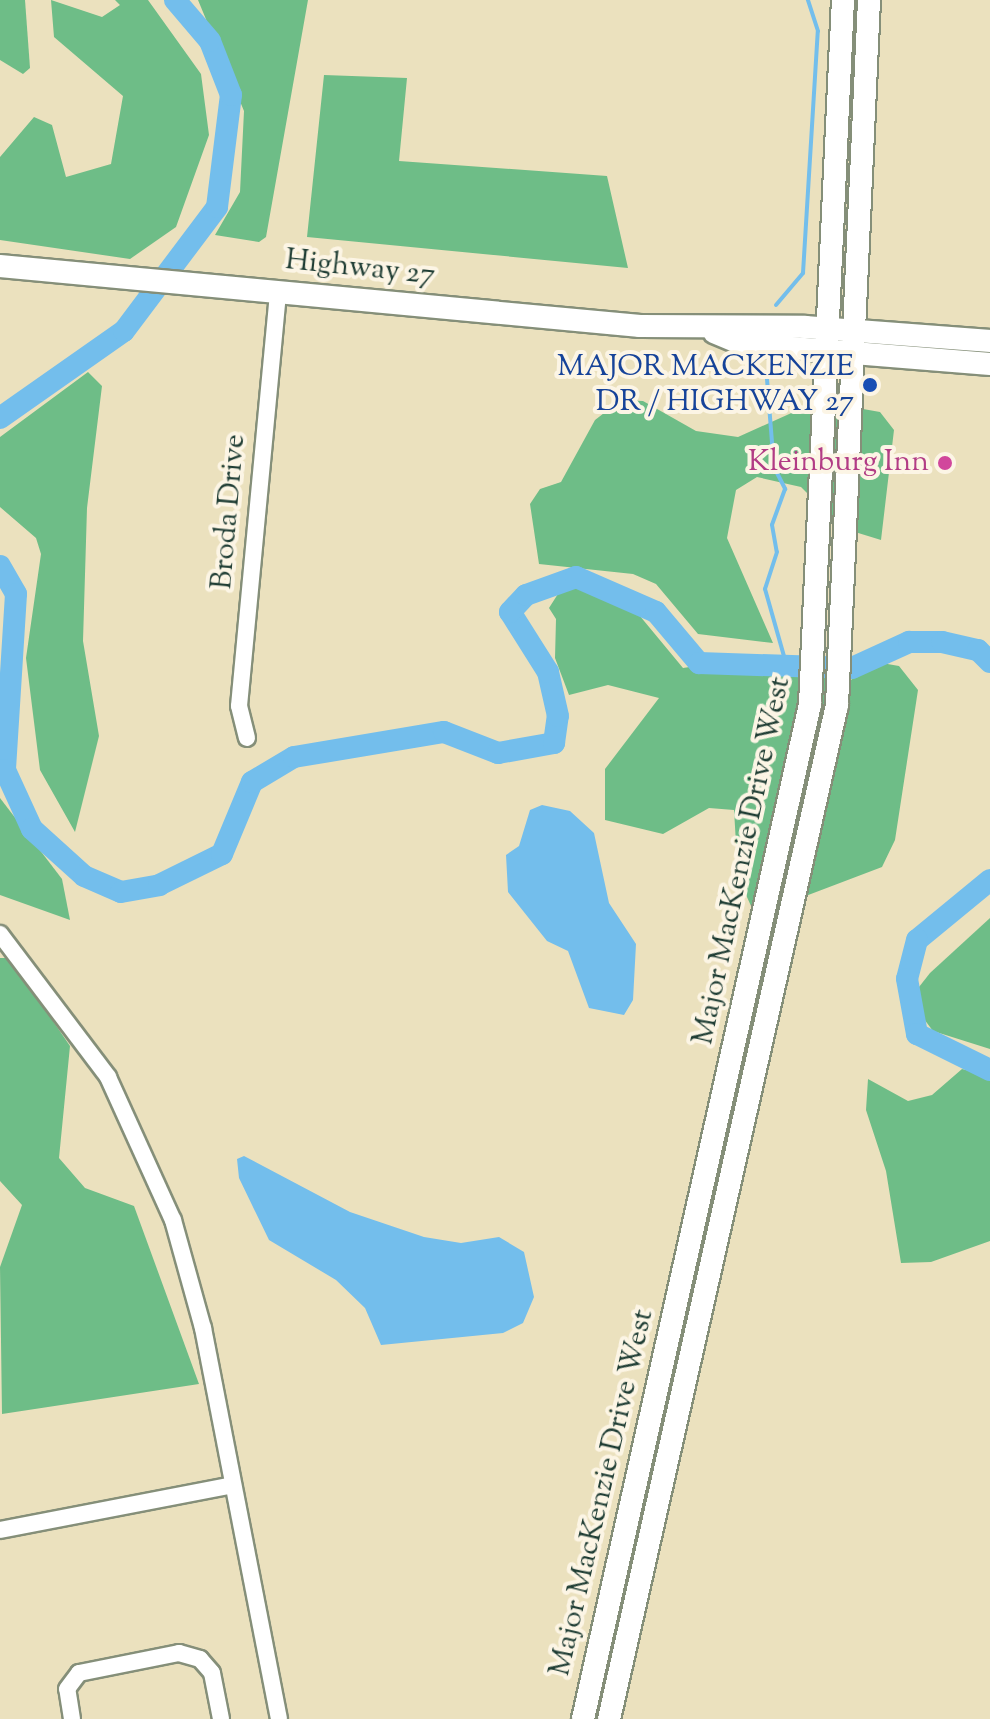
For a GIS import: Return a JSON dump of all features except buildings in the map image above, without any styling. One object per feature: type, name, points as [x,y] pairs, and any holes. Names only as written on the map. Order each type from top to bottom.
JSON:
[{"type":"main road","name":"Major MacKenzie Drive West","points":[[583,1719],[810,704],[826,436],[843,0]]},
{"type":"main road","name":"Major MacKenzie Drive West","points":[[609,1719],[837,705],[853,438],[869,0]]},
{"type":"main road","name":"Highway 27","points":[[0,266],[714,332],[830,329],[990,341]]},
{"type":"main road","name":"Highway 27","points":[[714,332],[742,344],[990,364]]},
{"type":"street","name":"Broda Drive","points":[[247,738],[239,706],[278,291]]},
{"type":"street","points":[[0,934],[108,1077],[151,1159],[194,1291],[279,1719]]},
{"type":"street","points":[[0,1530],[233,1485]]},
{"type":"street","points":[[72,1719],[67,1689],[79,1673],[179,1653],[208,1667],[221,1719]]},
{"type":"green space","points":[[0,0],[25,0],[30,68],[23,74],[0,60]]},
{"type":"green space","points":[[51,0],[102,17],[120,5],[115,0],[148,0],[201,74],[209,135],[176,227],[130,259],[0,240],[0,157],[34,117],[52,125],[66,177],[111,164],[123,96],[54,37]]},
{"type":"green space","points":[[198,0],[308,0],[266,237],[259,242],[215,235],[240,192],[244,111]]},
{"type":"green space","points":[[324,75],[407,78],[399,161],[607,176],[628,268],[307,237]]},
{"type":"green space","points":[[88,372],[102,386],[87,508],[83,641],[99,736],[75,832],[40,770],[26,658],[41,554],[36,538],[0,507],[0,437]]},
{"type":"green space","points":[[621,400],[643,401],[696,431],[738,437],[818,401],[880,412],[894,430],[881,540],[842,528],[801,487],[757,477],[736,490],[727,538],[773,643],[698,634],[656,584],[633,574],[539,564],[530,504],[540,489],[561,482],[595,420]]},
{"type":"green space","points":[[563,586],[597,587],[630,604],[683,668],[729,661],[810,667],[828,674],[837,690],[876,662],[899,666],[918,690],[895,840],[882,867],[803,897],[786,911],[764,911],[751,906],[738,877],[734,810],[709,808],[663,834],[605,820],[605,769],[659,698],[608,685],[569,695],[555,658],[556,619],[549,608]]},
{"type":"green space","points":[[0,798],[62,879],[70,920],[0,895]]},
{"type":"green space","points":[[990,918],[990,1049],[933,1031],[918,1011],[919,987]]},
{"type":"green space","points":[[0,958],[10,958],[70,1046],[59,1158],[85,1188],[134,1206],[199,1384],[2,1414],[0,1267],[22,1205],[0,1181]]},
{"type":"green space","points":[[962,1069],[990,1076],[990,1241],[931,1262],[901,1263],[886,1171],[866,1110],[868,1079],[908,1101],[932,1095]]},
{"type":"water","points":[[542,805],[570,811],[594,833],[609,903],[636,944],[633,1000],[624,1015],[589,1008],[568,951],[547,941],[508,892],[506,855],[519,846],[530,810]]},
{"type":"water","points":[[244,1156],[350,1212],[424,1237],[461,1243],[499,1237],[524,1252],[534,1297],[523,1323],[503,1333],[381,1345],[365,1308],[336,1280],[269,1240],[239,1178],[237,1159]]},
{"type":"waterway","points":[[0,418],[124,331],[217,207],[231,95],[210,41],[175,0]]},
{"type":"waterway","points":[[776,305],[803,273],[818,31],[808,0]]},
{"type":"waterway","points":[[767,379],[774,467],[785,489],[772,525],[777,552],[765,589],[786,663]]},
{"type":"waterway","points":[[0,566],[16,594],[5,770],[32,829],[84,876],[121,892],[159,885],[222,854],[252,782],[294,757],[444,732],[498,753],[554,743],[558,716],[548,672],[510,612],[526,595],[576,577],[656,612],[699,663],[852,668],[909,642],[942,642],[978,650],[990,662]]},
{"type":"waterway","points":[[990,880],[917,940],[907,979],[917,1034],[990,1070]]},
{"type":"place","name":"MAJOR MACKENZIE DR / HIGHWAY 27","points":[[870,385]]},
{"type":"place","name":"Kleinburg Inn","points":[[945,463]]}]
